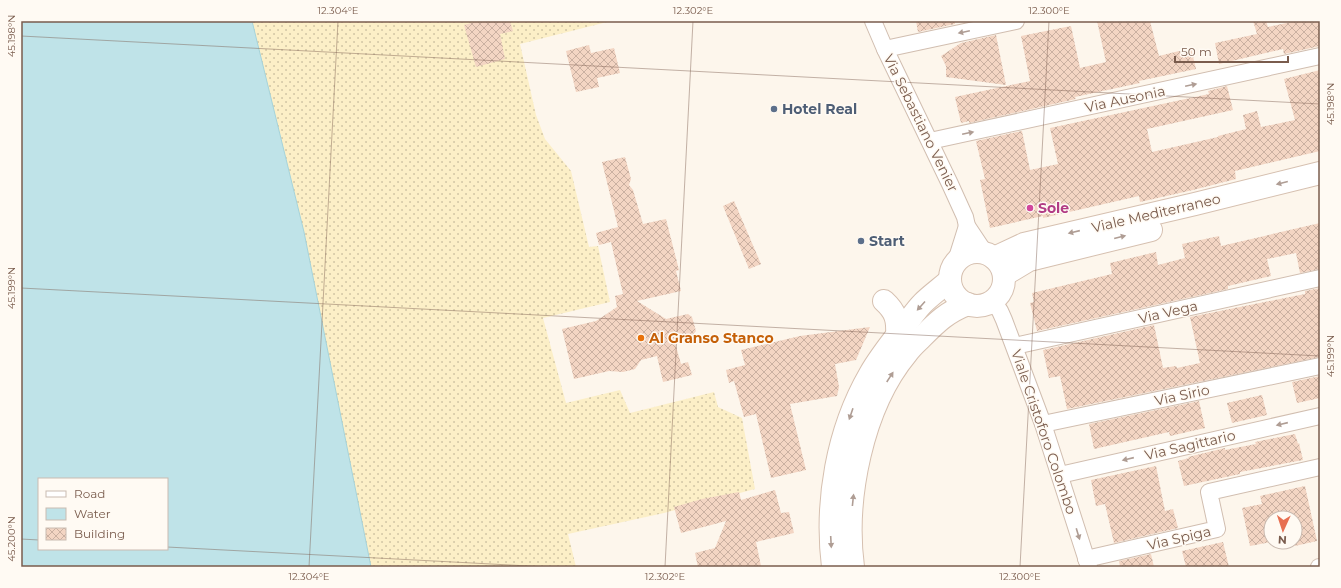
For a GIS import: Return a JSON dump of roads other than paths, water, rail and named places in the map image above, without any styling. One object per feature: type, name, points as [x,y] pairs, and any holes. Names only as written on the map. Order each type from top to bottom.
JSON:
[{"type":"street","name":"Via Sebastiano Venier","points":[[873,21],[958,200],[968,226],[994,262]]},
{"type":"street","points":[[885,49],[1016,21]]},
{"type":"street","name":"Via Ausonia","points":[[930,141],[1320,56]]},
{"type":"street","name":"Viale Mediterraneo","points":[[994,262],[1024,244],[1320,173]]},
{"type":"street","name":"Viale Mediterraneo","points":[[994,262],[1029,260],[1320,188]]},
{"type":"street","points":[[833,567],[830,530],[832,502],[841,445],[852,410],[870,374],[897,336],[922,304],[953,270],[962,256],[977,252],[994,262],[1004,282],[1002,289],[998,296],[992,301],[977,306],[968,304],[961,300],[952,288],[953,270],[968,226]]},
{"type":"street","name":"Via Vega","points":[[1015,346],[1320,278]]},
{"type":"street","points":[[884,301],[892,308],[895,314],[898,325],[897,336]]},
{"type":"street","name":"Viale Cristoforo Colombo","points":[[992,301],[1000,310],[1044,424],[1087,563]]},
{"type":"street","points":[[853,567],[851,531],[852,506],[861,451],[871,418],[887,382],[906,353],[937,322],[953,310],[968,304]]},
{"type":"street","name":"Via Sirio","points":[[1044,424],[1320,366]]},
{"type":"street","name":"Via Sagittario","points":[[1060,475],[1320,416]]},
{"type":"street","name":"Via Spiga","points":[[1087,563],[1217,529],[1209,492],[1320,467]]},
{"type":"water","points":[[21,21],[252,21],[304,232],[371,567],[21,567]]},
{"type":"place","name":"Hotel Real","points":[[774,109]]},
{"type":"place","name":"Sole","points":[[1030,208]]},
{"type":"place","name":"Start","points":[[861,241]]},
{"type":"place","name":"Al Granso Stanco","points":[[641,338]]}]
